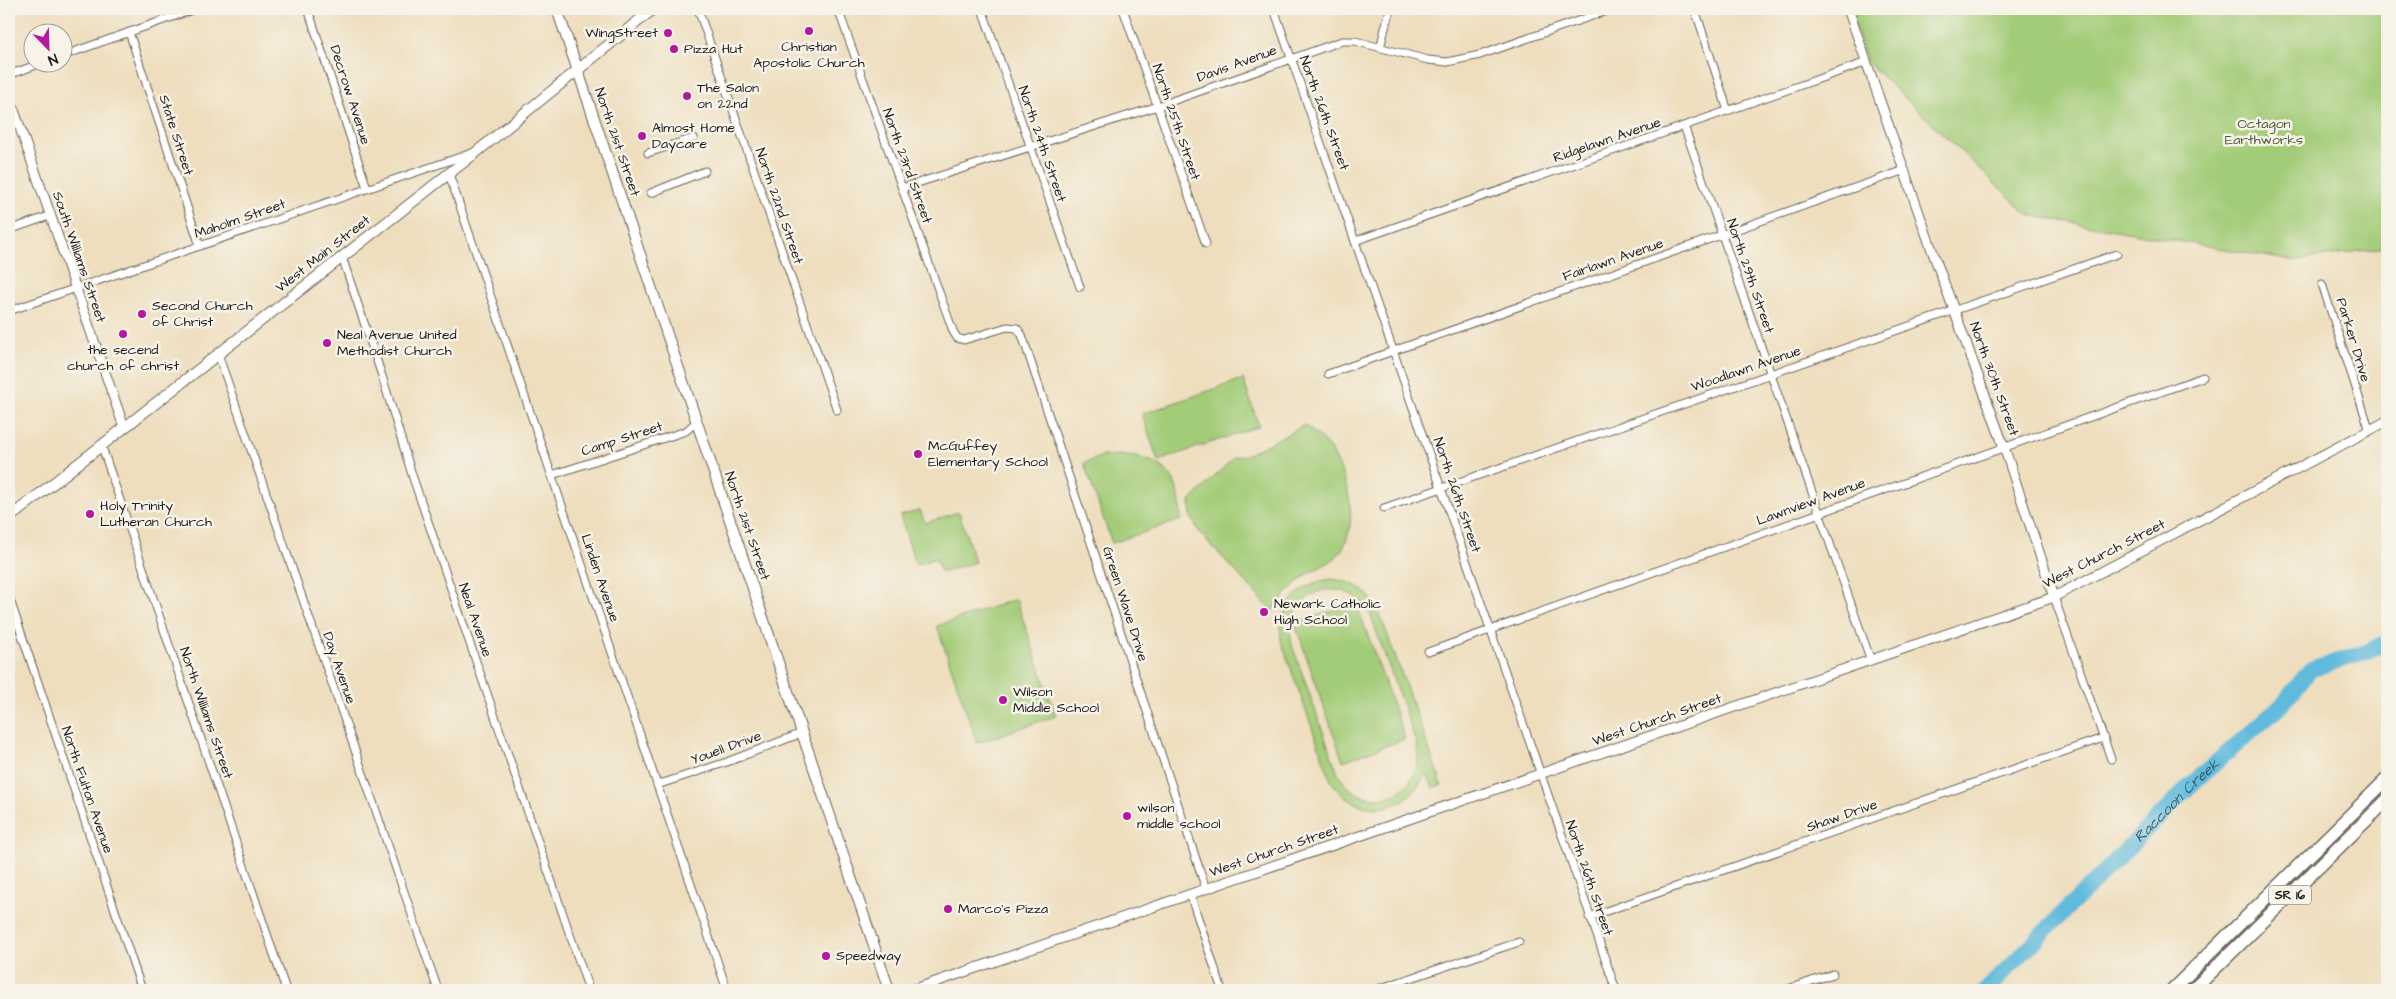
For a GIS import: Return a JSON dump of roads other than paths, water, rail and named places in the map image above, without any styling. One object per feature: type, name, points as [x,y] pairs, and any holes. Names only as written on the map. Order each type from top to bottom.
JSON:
[{"type":"highway","name":"SR 16","points":[[2172,990],[2387,778]]},
{"type":"highway","name":"SR 16","points":[[2193,990],[2387,800]]},
{"type":"main road","name":"North 21st Street","points":[[557,9],[889,990]]},
{"type":"main road","name":"West Main Street","points":[[9,518],[101,444],[449,174],[653,9]]},
{"type":"street","points":[[72,52],[195,9]]},
{"type":"street","name":"Decrow Avenue","points":[[308,9],[367,188]]},
{"type":"street","name":"North 22nd Street","points":[[698,9],[837,410]]},
{"type":"street","name":"North 23rd Street","points":[[838,9],[957,338],[964,340],[1007,326],[1017,328]]},
{"type":"street","name":"North 24th Street","points":[[982,9],[1080,287]]},
{"type":"street","name":"North 25th Street","points":[[1123,9],[1206,244]]},
{"type":"street","name":"North 26th Street","points":[[1274,9],[1616,990]]},
{"type":"street","points":[[1380,48],[1390,9]]},
{"type":"street","name":"Davis Avenue","points":[[902,188],[1158,106],[1342,41],[1355,41],[1428,60],[1447,62],[1465,60],[1612,9]]},
{"type":"street","points":[[1695,9],[1728,111]]},
{"type":"street","name":"North 30th Street","points":[[1848,9],[2004,447],[2111,759]]},
{"type":"street","name":"State Street","points":[[129,32],[200,246]]},
{"type":"street","name":"Ridgelawn Avenue","points":[[1355,241],[1867,62]]},
{"type":"street","points":[[9,75],[22,70]]},
{"type":"street","name":"South Williams Street","points":[[9,96],[49,216],[124,427]]},
{"type":"street","name":"North 29th Street","points":[[1684,126],[1871,660]]},
{"type":"street","points":[[648,153],[694,138]]},
{"type":"street","name":"Maholm Street","points":[[9,311],[479,150]]},
{"type":"street","name":"Fairlawn Avenue","points":[[1328,374],[1905,170]]},
{"type":"street","points":[[651,193],[705,171]]},
{"type":"street","name":"Linden Avenue","points":[[449,174],[727,990]]},
{"type":"street","points":[[9,230],[49,216]]},
{"type":"street","name":"Woodlawn Avenue","points":[[1384,508],[2117,254]]},
{"type":"street","name":"Neal Avenue","points":[[342,257],[382,376],[413,478],[589,990]]},
{"type":"street","name":"Parker Drive","points":[[2322,284],[2370,431]]},
{"type":"street","name":"Green Wave Drive","points":[[1017,328],[1022,335],[1062,452],[1206,889]]},
{"type":"street","name":"Day Avenue","points":[[218,354],[438,990]]},
{"type":"street","name":"Lawnview Avenue","points":[[1428,652],[2203,377]]},
{"type":"street","name":"Camp Street","points":[[552,475],[686,431],[697,420]]},
{"type":"street","name":"West Church Street","points":[[912,990],[2054,597],[2387,421]]},
{"type":"street","name":"North Williams Street","points":[[101,444],[286,990]]},
{"type":"street","name":"North Fulton Avenue","points":[[9,597],[142,990]]},
{"type":"street","name":"Youell Drive","points":[[657,785],[727,762],[802,733]]},
{"type":"street","name":"Shaw Drive","points":[[1589,917],[2104,738]]},
{"type":"street","points":[[1190,894],[1222,990]]},
{"type":"street","points":[[1375,990],[1519,942]]},
{"type":"street","points":[[1785,990],[1833,974]]},
{"type":"waterway","name":"Raccoon Creek","points":[[1986,990],[2196,780],[2281,706],[2310,670],[2366,652],[2387,642]]},
{"type":"place","name":"Christian Apostolic Church","points":[[809,31]]},
{"type":"place","name":"WingStreet","points":[[668,33]]},
{"type":"place","name":"Pizza Hut","points":[[674,49]]},
{"type":"place","name":"The Salon on 22nd","points":[[687,96]]},
{"type":"place","name":"Almost Home Daycare","points":[[642,136]]},
{"type":"place","name":"Second Church of Christ","points":[[142,314]]},
{"type":"place","name":"the secend church of christ","points":[[123,334]]},
{"type":"place","name":"Neal Avenue United Methodist Church","points":[[327,343]]},
{"type":"place","name":"McGuffey Elementary School","points":[[918,454]]},
{"type":"place","name":"Holy Trinity Lutheran Church","points":[[90,514]]},
{"type":"place","name":"Newark Catholic High School","points":[[1264,612]]},
{"type":"place","name":"Wilson Middle School","points":[[1003,700]]},
{"type":"place","name":"wilson middle school","points":[[1127,816]]},
{"type":"place","name":"Marco's Pizza","points":[[948,909]]},
{"type":"place","name":"Speedway","points":[[826,956]]},
{"type":"park label","name":"Octagon Earthworks","points":[[2264,132]]}]
